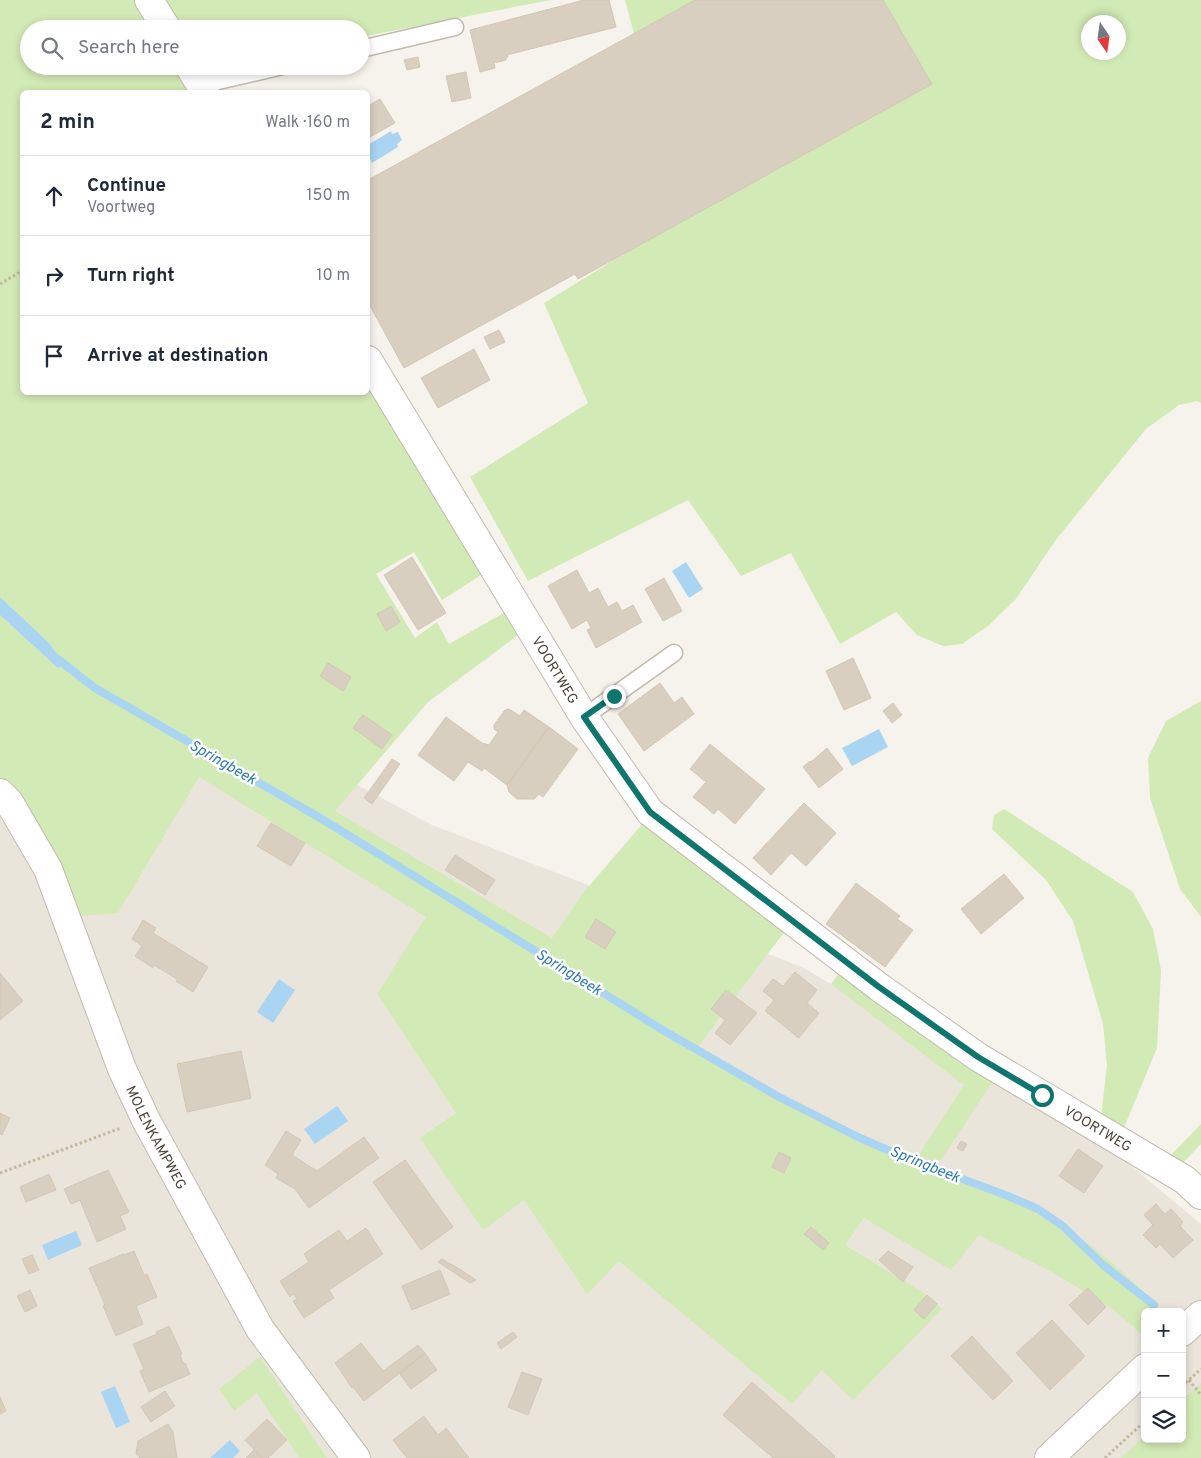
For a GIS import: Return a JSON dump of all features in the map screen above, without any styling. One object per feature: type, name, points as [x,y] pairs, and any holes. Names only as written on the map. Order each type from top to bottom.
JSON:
[{"type":"street","points":[[149,0],[161,20]]},
{"type":"street","name":"VOORTWEG","points":[[370,363],[584,717],[650,812],[879,987],[978,1057],[1185,1180],[1201,1195]]},
{"type":"street","name":"MOLENKAMPWEG","points":[[0,793],[9,802],[48,869],[122,1069],[146,1120],[260,1329],[356,1458]]},
{"type":"street","points":[[1186,1328],[1201,1314]]},
{"type":"street","points":[[1049,1458],[1141,1372]]},
{"type":"lane","points":[[370,47],[455,27]]},
{"type":"lane","points":[[198,81],[232,75]]},
{"type":"lane","points":[[584,717],[674,653]]},
{"type":"path","points":[[0,284],[20,272]]},
{"type":"path","points":[[0,1173],[146,1120]]},
{"type":"path","points":[[1186,1383],[1201,1368]]},
{"type":"path","points":[[1189,1380],[1201,1395]]},
{"type":"path","points":[[1105,1458],[1141,1425]]},
{"type":"shaded area","points":[[0,593],[432,825],[802,967],[1118,1155],[1201,1224],[1201,1458],[0,1458]]},
{"type":"green space","points":[[0,0],[141,0],[153,20],[20,20],[20,75],[187,75],[196,90],[20,90],[20,395],[370,395],[370,377],[486,572],[442,600],[414,552],[376,574],[415,638],[437,622],[449,644],[509,610],[522,632],[428,702],[335,811],[552,938],[583,893],[644,822],[788,927],[694,1052],[801,1112],[913,1164],[964,1085],[831,984],[842,969],[993,1081],[933,1172],[1013,1199],[1057,1222],[1114,1265],[1158,1308],[1141,1308],[1141,1334],[1111,1308],[1054,1273],[979,1235],[951,1270],[864,1218],[845,1245],[930,1297],[942,1309],[853,1400],[822,1370],[792,1404],[619,1261],[587,1294],[524,1200],[483,1230],[420,1138],[456,1113],[377,994],[426,917],[199,777],[118,913],[80,916],[63,869],[0,780],[0,615],[58,668],[64,664],[49,643],[0,597]]},
{"type":"green space","points":[[161,0],[551,0],[370,35],[370,20],[173,20]]},
{"type":"green space","points":[[625,0],[709,0],[636,41]]},
{"type":"green space","points":[[882,0],[1201,0],[1201,403],[1197,401],[1179,405],[1146,429],[1055,541],[1016,599],[988,626],[962,644],[943,646],[917,635],[896,612],[840,644],[791,553],[741,576],[688,500],[528,581],[470,477],[588,403],[544,303],[697,209]]},
{"type":"green space","points":[[1201,701],[1201,917],[1180,889],[1150,798],[1148,758],[1166,721]]},
{"type":"green space","points":[[1004,809],[1133,892],[1153,929],[1161,970],[1157,1048],[1123,1130],[1101,1117],[1107,1065],[1103,1024],[1073,921],[1046,880],[992,829],[994,815]]},
{"type":"green space","points":[[1201,1124],[1201,1144],[1178,1168],[1167,1159]]},
{"type":"green space","points":[[260,1357],[327,1458],[299,1458],[257,1393],[234,1411],[219,1389]]},
{"type":"green space","points":[[1201,1383],[1201,1458],[1121,1458],[1141,1439],[1141,1443],[1186,1443],[1186,1396]]},
{"type":"water","points":[[391,131],[392,134],[398,132],[402,140],[397,144],[398,147],[372,163],[370,158],[370,144]]},
{"type":"water","points":[[686,562],[703,589],[689,598],[672,571]]},
{"type":"water","points":[[0,597],[49,643],[64,664],[58,668],[0,615]]},
{"type":"water","points":[[879,729],[888,747],[852,766],[842,748]]},
{"type":"water","points":[[279,979],[295,990],[273,1023],[257,1012]]},
{"type":"water","points":[[337,1106],[348,1121],[315,1144],[304,1129]]},
{"type":"water","points":[[76,1231],[82,1245],[48,1260],[42,1245]]},
{"type":"water","points":[[115,1386],[130,1422],[116,1428],[101,1392]]},
{"type":"water","points":[[230,1440],[240,1451],[233,1458],[210,1458]]},
{"type":"building","points":[[584,0],[609,0],[616,27],[507,55],[506,60],[494,63],[495,68],[480,72],[470,30]]},
{"type":"building","points":[[695,0],[883,0],[932,84],[578,279],[575,274],[404,368],[370,306],[370,179]]},
{"type":"building","points":[[418,57],[420,67],[407,70],[404,60]]},
{"type":"building","points":[[466,72],[471,98],[452,102],[446,76]]},
{"type":"building","points":[[380,99],[395,123],[370,137],[370,105]]},
{"type":"building","points":[[499,330],[505,342],[490,349],[484,337]]},
{"type":"building","points":[[474,349],[490,380],[438,408],[421,378]]},
{"type":"building","points":[[412,557],[446,613],[418,630],[384,575]]},
{"type":"building","points":[[577,570],[589,593],[598,588],[608,607],[617,602],[622,611],[633,605],[642,622],[596,648],[587,630],[591,628],[587,620],[572,629],[548,586]]},
{"type":"building","points":[[664,578],[682,611],[663,621],[645,589]]},
{"type":"building","points":[[391,606],[400,622],[386,631],[377,614]]},
{"type":"building","points":[[853,658],[871,698],[844,710],[826,671]]},
{"type":"building","points":[[328,663],[351,677],[343,691],[320,676]]},
{"type":"building","points":[[660,683],[674,703],[682,697],[694,714],[644,751],[618,714]]},
{"type":"building","points":[[893,703],[902,715],[892,723],[883,711]]},
{"type":"building","points":[[509,709],[520,716],[524,710],[549,727],[507,785],[484,768],[482,771],[468,762],[454,781],[418,755],[446,717],[482,743],[489,745],[498,732],[494,729],[494,725],[505,710]]},
{"type":"building","points":[[363,715],[392,735],[382,749],[353,728]]},
{"type":"building","points":[[549,727],[578,749],[543,797],[539,794],[534,799],[517,799],[509,792],[507,785]]},
{"type":"building","points":[[710,744],[765,789],[735,824],[718,809],[714,814],[693,797],[706,782],[690,769]]},
{"type":"building","points":[[827,748],[843,769],[819,788],[803,767]]},
{"type":"building","points":[[392,759],[400,764],[372,804],[364,798]]},
{"type":"building","points":[[804,803],[836,833],[806,866],[791,853],[771,875],[753,858]]},
{"type":"building","points":[[271,823],[305,843],[291,866],[257,846]]},
{"type":"building","points":[[455,855],[495,880],[485,895],[445,870]]},
{"type":"building","points":[[1004,874],[1024,898],[981,934],[961,909]]},
{"type":"building","points":[[856,883],[900,916],[897,919],[913,930],[885,967],[826,924]]},
{"type":"building","points":[[596,919],[616,932],[605,949],[585,937]]},
{"type":"building","points":[[143,920],[156,928],[153,933],[208,967],[193,992],[176,981],[177,979],[154,965],[153,968],[135,956],[142,946],[132,939]]},
{"type":"building","points":[[795,972],[817,990],[807,1003],[819,1013],[799,1038],[765,1011],[774,1000],[763,991],[773,979],[783,986]]},
{"type":"building","points":[[0,973],[23,1001],[0,1020]]},
{"type":"building","points":[[726,990],[757,1013],[730,1045],[715,1033],[725,1020],[711,1009]]},
{"type":"building","points":[[241,1051],[251,1098],[187,1112],[177,1064]]},
{"type":"building","points":[[0,1113],[10,1118],[2,1135],[0,1134]]},
{"type":"building","points":[[286,1131],[301,1140],[292,1155],[317,1171],[364,1137],[379,1158],[309,1208],[295,1189],[276,1178],[278,1174],[265,1165]]},
{"type":"building","points":[[961,1141],[967,1144],[963,1151],[957,1148]]},
{"type":"building","points":[[1078,1149],[1103,1166],[1084,1193],[1059,1176]]},
{"type":"building","points":[[779,1152],[791,1158],[784,1173],[772,1167]]},
{"type":"building","points":[[405,1160],[453,1227],[421,1250],[373,1182]]},
{"type":"building","points":[[108,1170],[129,1212],[120,1216],[126,1229],[97,1242],[80,1200],[71,1204],[64,1189]]},
{"type":"building","points":[[49,1174],[56,1190],[26,1202],[20,1187]]},
{"type":"building","points":[[1156,1204],[1165,1214],[1171,1209],[1183,1222],[1180,1226],[1193,1240],[1173,1258],[1160,1244],[1156,1248],[1143,1235],[1153,1225],[1144,1215]]},
{"type":"building","points":[[811,1227],[829,1243],[823,1250],[804,1234]]},
{"type":"building","points":[[366,1228],[383,1254],[329,1290],[334,1298],[304,1318],[293,1301],[297,1299],[293,1294],[290,1297],[280,1281],[309,1262],[304,1254],[339,1230],[347,1241]]},
{"type":"building","points":[[134,1251],[144,1275],[147,1274],[157,1297],[136,1306],[143,1324],[116,1336],[89,1268]]},
{"type":"building","points":[[888,1251],[913,1267],[903,1282],[879,1260]]},
{"type":"building","points":[[32,1255],[39,1270],[29,1274],[22,1259]]},
{"type":"building","points":[[442,1259],[476,1280],[470,1283],[438,1262]]},
{"type":"building","points":[[440,1270],[450,1294],[412,1310],[402,1286]]},
{"type":"building","points":[[1088,1288],[1106,1307],[1088,1325],[1069,1305]]},
{"type":"building","points":[[30,1290],[37,1306],[25,1312],[17,1296]]},
{"type":"building","points":[[927,1295],[937,1304],[924,1319],[914,1310]]},
{"type":"building","points":[[1052,1320],[1085,1356],[1050,1390],[1016,1353]]},
{"type":"building","points":[[169,1326],[182,1354],[180,1355],[190,1374],[149,1392],[140,1371],[144,1369],[133,1344],[157,1334],[156,1332]]},
{"type":"building","points":[[513,1332],[517,1337],[501,1349],[497,1343]]},
{"type":"building","points":[[972,1336],[1013,1381],[993,1400],[951,1356]]},
{"type":"building","points":[[361,1343],[383,1371],[418,1345],[425,1353],[364,1401],[352,1388],[335,1363]]},
{"type":"building","points":[[425,1353],[437,1370],[411,1389],[400,1374]]},
{"type":"building","points":[[522,1372],[542,1379],[528,1415],[508,1407]]},
{"type":"building","points":[[752,1382],[835,1456],[834,1458],[773,1458],[723,1415]]},
{"type":"building","points":[[165,1391],[175,1406],[151,1422],[141,1407]]},
{"type":"building","points":[[0,1397],[6,1411],[0,1414]]},
{"type":"building","points":[[424,1416],[438,1435],[446,1428],[469,1458],[407,1458],[393,1440]]},
{"type":"building","points":[[267,1419],[287,1440],[268,1458],[262,1458],[245,1440]]},
{"type":"building","points":[[168,1424],[173,1432],[177,1458],[140,1458],[136,1454],[138,1441]]},
{"type":"building","points":[[254,1450],[262,1458],[246,1458]]},
{"type":"waterway","name":"Springbeek","points":[[55,657],[95,688],[322,819],[666,1032],[779,1097],[860,1138],[1038,1209],[1063,1226],[1103,1265],[1154,1305]]},
{"type":"route","points":[[614,696],[584,717],[650,812],[879,987],[978,1057],[1042,1095]]}]
